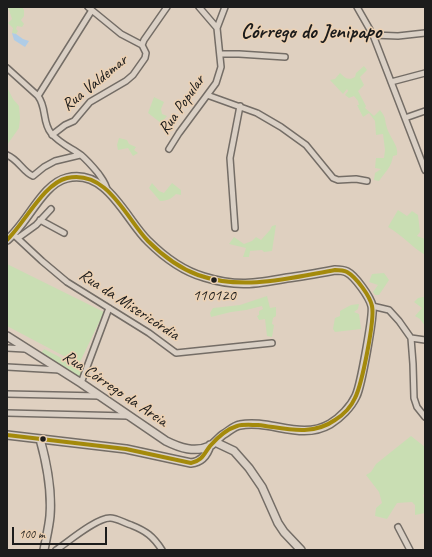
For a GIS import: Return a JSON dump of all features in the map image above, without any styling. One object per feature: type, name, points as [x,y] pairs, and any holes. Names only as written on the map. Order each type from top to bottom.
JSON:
[{"type":"street","name":"Rua Valdemar","points":[[52,135],[65,125],[74,121],[90,102],[134,75],[146,55],[142,45],[145,37],[167,7]]},
{"type":"street","points":[[199,7],[217,28]]},
{"type":"street","name":"Rua Popular","points":[[169,149],[216,83],[221,67],[217,28],[225,7]]},
{"type":"street","points":[[357,7],[373,35],[425,170]]},
{"type":"street","points":[[38,96],[90,8],[121,34],[142,45]]},
{"type":"street","points":[[373,35],[398,36],[425,33]]},
{"type":"street","points":[[220,54],[285,57]]},
{"type":"street","points":[[7,68],[38,96],[43,105],[46,126],[52,135],[90,164],[102,178],[107,190]]},
{"type":"street","points":[[391,82],[425,73]]},
{"type":"street","points":[[207,96],[240,106],[269,120],[306,145],[333,178],[367,181]]},
{"type":"street","points":[[235,228],[230,158],[240,106]]},
{"type":"street","points":[[405,118],[425,111]]},
{"type":"street","points":[[7,155],[17,160],[27,172],[33,176],[44,167],[55,161],[80,155]]},
{"type":"street","points":[[7,435],[133,450],[191,464],[202,459],[213,444],[238,426],[258,425],[297,431],[324,427],[340,416],[352,403],[358,391],[370,328],[372,306],[358,283],[347,272],[342,270],[246,284],[216,280],[194,274],[178,265],[149,242],[107,190],[98,183],[79,177],[67,178],[56,183],[45,193],[16,236]]},
{"type":"street","points":[[7,240],[16,236],[40,220],[51,209]]},
{"type":"street","points":[[40,220],[64,233]]},
{"type":"street","name":"Rua da Misericórdia","points":[[16,236],[67,282],[149,333],[176,353],[272,343]]},
{"type":"street","points":[[372,306],[389,310],[411,338],[414,398],[418,408],[425,417]]},
{"type":"street","points":[[81,383],[109,308]]},
{"type":"street","name":"Rua Córrego da Areia","points":[[7,336],[101,396],[159,436],[180,448],[191,449],[213,444]]},
{"type":"street","points":[[411,338],[425,340]]},
{"type":"street","points":[[7,348],[26,349]]},
{"type":"street","points":[[7,367],[60,370]]},
{"type":"street","points":[[7,394],[101,396]]},
{"type":"street","points":[[7,413],[131,416]]},
{"type":"street","points":[[40,439],[49,476],[50,497],[49,520],[44,550]]},
{"type":"street","points":[[213,444],[234,451],[245,462],[262,487],[278,523],[284,532],[301,550]]},
{"type":"street","points":[[56,550],[97,522],[109,518],[141,530],[155,540],[162,550]]},
{"type":"street","points":[[398,527],[410,550]]},
{"type":"green space","points":[[8,7],[22,7],[24,10],[24,16],[21,20],[24,24],[22,27],[17,26],[16,29],[18,31],[16,34],[12,33],[13,28],[8,23],[12,19]]},
{"type":"green space","points":[[364,66],[367,70],[360,77],[364,85],[358,91],[366,106],[365,108],[374,116],[380,110],[384,117],[388,131],[397,148],[397,155],[393,156],[390,167],[379,181],[374,180],[375,173],[381,169],[375,168],[376,158],[384,158],[385,150],[383,134],[376,135],[375,121],[369,113],[363,117],[357,105],[359,105],[358,101],[354,96],[349,98],[345,95],[348,91],[347,89],[343,94],[330,80],[335,79],[340,73],[347,78],[353,78]]},
{"type":"green space","points":[[7,87],[13,99],[19,106],[20,118],[19,128],[7,145]]},
{"type":"green space","points":[[154,97],[164,102],[161,109],[162,114],[167,116],[161,123],[148,113]]},
{"type":"green space","points":[[119,138],[127,140],[129,144],[136,147],[134,150],[138,153],[133,156],[128,148],[118,150],[117,145]]},
{"type":"green space","points":[[152,183],[159,191],[164,193],[172,183],[181,190],[181,195],[176,194],[165,201],[160,201],[149,188]]},
{"type":"green space","points":[[398,210],[407,216],[412,211],[418,215],[420,232],[417,236],[425,239],[425,255],[388,227]]},
{"type":"green space","points":[[276,225],[272,251],[250,251],[249,257],[243,257],[246,248],[229,244],[234,237],[244,244],[252,241],[256,237],[261,240],[272,226]]},
{"type":"green space","points":[[7,264],[104,312],[79,364],[7,326]]},
{"type":"green space","points":[[384,273],[389,280],[379,295],[375,295],[373,292],[378,285],[369,282],[372,274]]},
{"type":"green space","points":[[267,296],[270,308],[276,307],[276,316],[273,318],[272,324],[274,325],[272,337],[267,336],[265,319],[259,320],[257,316],[259,315],[259,311],[263,309],[262,306],[211,317],[210,313],[213,308],[240,305]]},
{"type":"green space","points":[[418,298],[425,298],[425,326],[420,319],[415,316],[422,308],[414,302]]},
{"type":"green space","points":[[359,304],[358,309],[354,312],[359,314],[361,329],[335,332],[333,329],[335,318],[340,316],[340,311],[351,305]]},
{"type":"green space","points":[[44,349],[79,367],[84,367],[80,378],[41,353]]},
{"type":"green space","points":[[411,436],[425,447],[425,494],[423,495],[425,502],[425,513],[415,515],[415,505],[412,502],[397,503],[387,519],[375,516],[376,508],[382,503],[379,492],[366,475],[371,472],[376,464]]},
{"type":"water","points":[[12,33],[29,41],[25,47],[14,40]]},
{"type":"transit line","points":[[7,240],[50,188],[59,181],[67,178],[81,177],[93,181],[104,188],[114,198],[148,241],[171,261],[184,269],[215,280],[249,283],[266,282],[342,270],[351,274],[362,287],[369,297],[372,306],[372,324],[358,391],[349,408],[341,416],[326,425],[307,430],[258,425],[237,426],[222,434],[200,459],[191,463],[126,449],[7,435]]},
{"type":"place","name":"110120","points":[[214,280]]},
{"type":"district","name":"Córrego do Jenipapo","points":[[311,32]]}]
